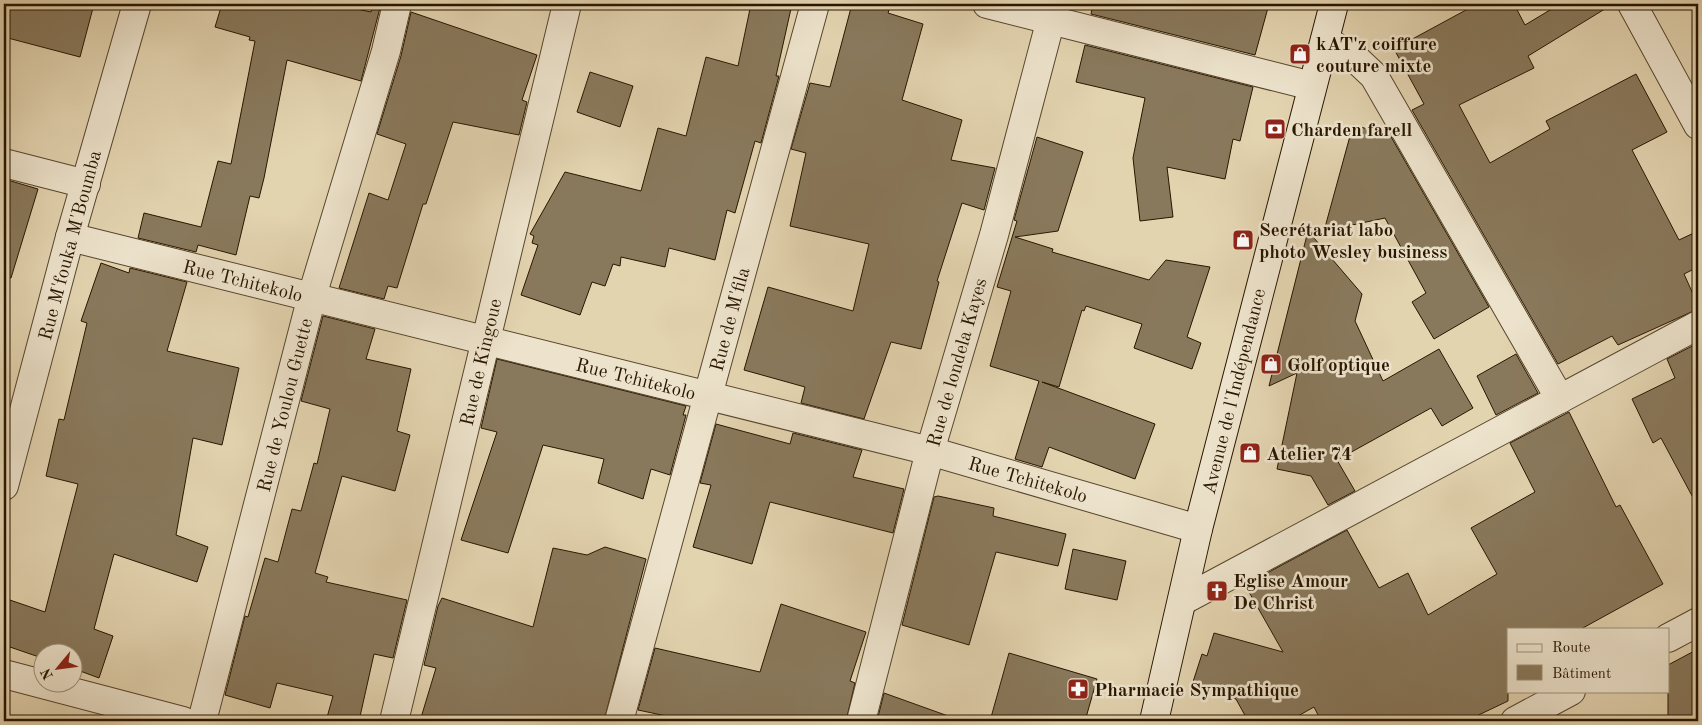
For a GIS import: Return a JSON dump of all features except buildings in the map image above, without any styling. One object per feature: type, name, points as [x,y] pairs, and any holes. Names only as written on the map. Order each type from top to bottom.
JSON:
[{"type":"street","name":"Rue M'fouka M'Boumba","points":[[4,486],[14,410],[70,237],[137,4]]},
{"type":"street","name":"Rue de Youlou Guette","points":[[202,721],[312,296],[398,4]]},
{"type":"street","name":"Rue de Kingoue","points":[[394,721],[566,4]]},
{"type":"street","name":"Rue de M'fila","points":[[619,721],[815,4]]},
{"type":"street","points":[[987,4],[1053,12],[1312,86]]},
{"type":"street","name":"Avenue de l'Indépendance","points":[[1154,721],[1198,529],[1334,4]]},
{"type":"street","points":[[1640,10],[1698,125]]},
{"type":"street","name":"Rue de londela Kayes","points":[[861,721],[930,451],[994,235],[1053,12]]},
{"type":"street","points":[[1325,40],[1356,59],[1374,76],[1560,399]]},
{"type":"street","points":[[4,163],[86,184]]},
{"type":"street","name":"Rue Tchitekolo","points":[[70,237],[930,451],[1198,529]]},
{"type":"street","points":[[1182,601],[1698,325]]},
{"type":"street","points":[[1670,637],[1698,622]]},
{"type":"street","points":[[4,674],[183,721]]},
{"type":"street","points":[[1516,721],[1569,692]]},
{"type":"place","name":"kAT'z coiffure couture mixte","points":[[1300,54]]},
{"type":"place","name":"Charden farell","points":[[1275,129]]},
{"type":"place","name":"Secrétariat labo photo Wesley business","points":[[1243,240]]},
{"type":"place","name":"Golf optique","points":[[1271,364]]},
{"type":"place","name":"Atelier 74","points":[[1250,453]]},
{"type":"place","name":"Eglise Amour De Christ","points":[[1217,591]]},
{"type":"place","name":"Pharmacie Sympathique","points":[[1078,689]]}]
